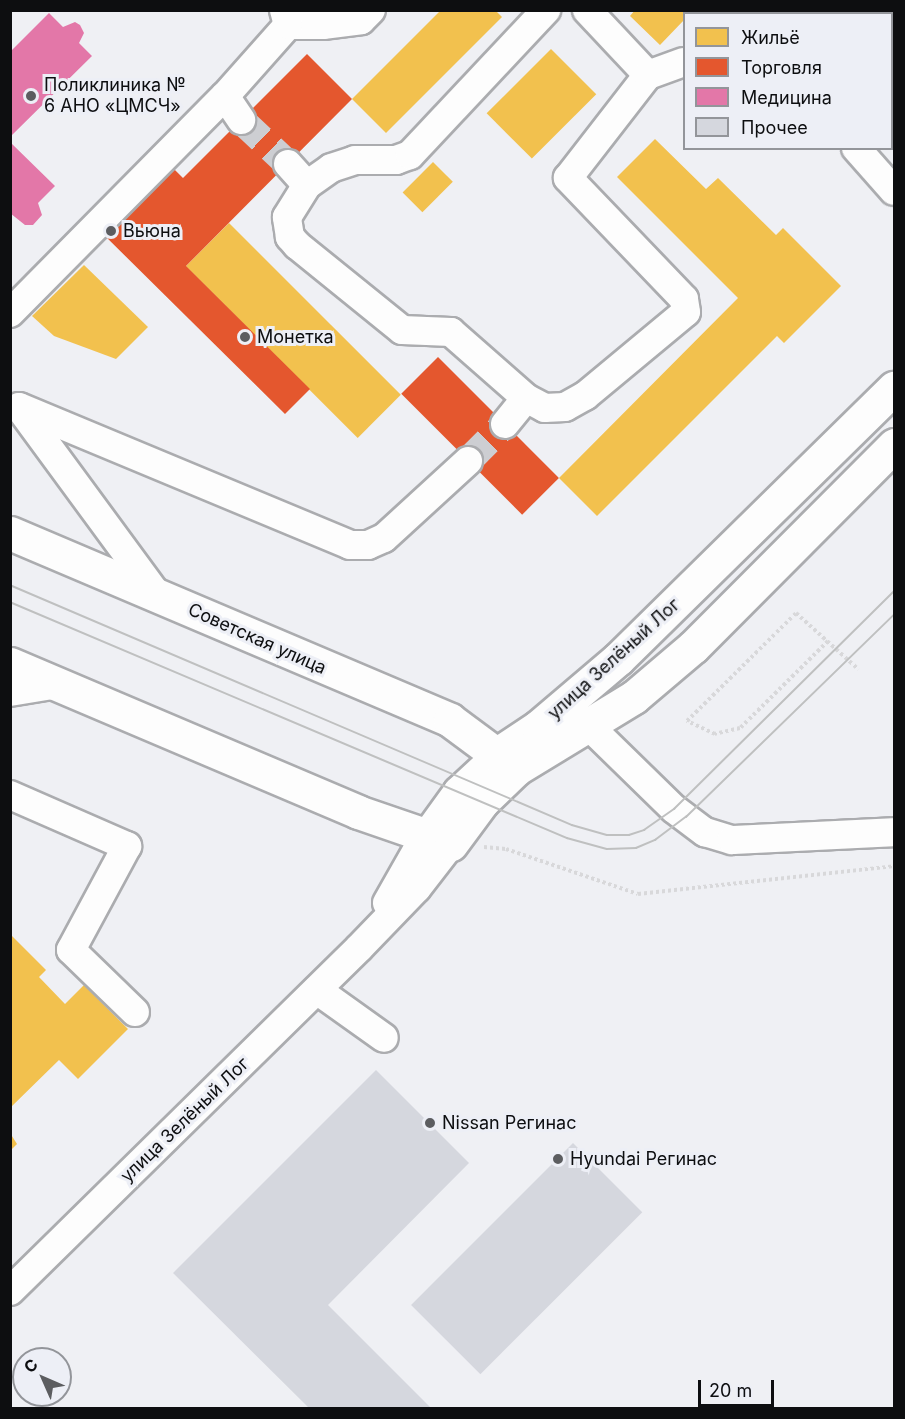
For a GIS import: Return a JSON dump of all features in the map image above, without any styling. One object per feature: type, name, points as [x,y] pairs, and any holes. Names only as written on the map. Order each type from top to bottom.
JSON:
[{"type":"main road","name":"улица Зелёный Лог","points":[[438,841],[482,802],[508,761],[538,727],[610,666],[894,388]]},
{"type":"main road","name":"улица Зелёный Лог","points":[[508,761],[590,727],[634,697],[693,647],[894,445]]},
{"type":"main road","name":"Советская улица","points":[[10,533],[450,720],[508,761]]},
{"type":"main road","points":[[10,664],[358,812],[438,841]]},
{"type":"street","points":[[10,313],[225,96],[286,18],[323,26],[361,20],[371,10]]},
{"type":"street","points":[[546,10],[410,155],[396,160],[355,160],[331,168],[307,185],[287,217],[290,237],[297,245],[404,332],[454,333],[526,398],[545,408],[565,407],[585,396],[686,312],[684,299],[568,178],[648,75],[683,62]]},
{"type":"street","points":[[587,10],[648,75]]},
{"type":"street","points":[[225,96],[241,120]]},
{"type":"street","points":[[858,150],[894,191]]},
{"type":"street","points":[[288,164],[307,185]]},
{"type":"street","points":[[505,424],[526,398]]},
{"type":"street","points":[[15,403],[350,544],[368,545],[384,538],[468,461]]},
{"type":"street","points":[[15,403],[157,595]]},
{"type":"street","points":[[10,692],[58,684]]},
{"type":"street","points":[[590,727],[674,809],[705,832],[732,840],[894,832]]},
{"type":"street","points":[[10,795],[127,846],[71,950],[135,1012]]},
{"type":"street","name":"улица Зелёный Лог","points":[[17,1273],[359,948],[438,841]]},
{"type":"street","points":[[317,990],[384,1038]]},
{"type":"path","points":[[828,642],[740,728],[728,734],[715,734],[687,721],[796,613],[858,669]]},
{"type":"path","points":[[438,841],[506,849],[638,894],[894,866]]},
{"type":"building: Жильё","points":[[441,10],[495,10],[502,17],[386,133],[352,99]]},
{"type":"building: Жильё","points":[[635,10],[694,10],[683,12],[683,21],[660,45],[630,16]]},
{"type":"building: Жильё","points":[[731,10],[751,10],[752,12],[730,12]]},
{"type":"building: Жильё","points":[[551,49],[596,94],[532,159],[487,113]]},
{"type":"building: Жильё","points":[[655,139],[706,189],[718,178],[776,235],[783,228],[841,286],[784,343],[777,336],[597,516],[559,478],[738,298],[617,177]]},
{"type":"building: Жильё","points":[[433,162],[453,182],[422,212],[403,192]]},
{"type":"building: Жильё","points":[[229,223],[401,395],[358,438],[186,266]]},
{"type":"building: Жильё","points":[[84,265],[148,327],[116,359],[54,336],[32,316]]},
{"type":"building: Жильё","points":[[10,934],[46,970],[39,977],[65,1004],[84,985],[128,1029],[78,1079],[59,1060],[10,1108]]},
{"type":"building: Жильё","points":[[10,1133],[17,1144],[10,1151]]},
{"type":"building: Торговля","points":[[307,54],[352,99],[186,266],[310,389],[285,414],[100,231],[168,163],[183,178]]},
{"type":"building: Торговля","points":[[438,357],[559,478],[522,515],[401,394]]},
{"type":"building: Медицина","name":"Поликлиника № 6 АНО «ЦМСЧ»","points":[[49,13],[63,27],[75,22],[80,25],[84,33],[79,43],[92,56],[10,137],[10,52]]},
{"type":"building: Медицина","name":"Поликлиника № 6 АНО «ЦМСЧ»","points":[[10,142],[55,186],[38,203],[42,215],[33,225],[25,225],[10,213]]},
{"type":"building: Прочее","points":[[376,1070],[469,1163],[328,1305],[431,1408],[309,1408],[173,1273]]},
{"type":"building: Прочее","points":[[573,1143],[642,1212],[480,1374],[411,1305]]},
{"type":"tunnel","points":[[241,120],[288,164]]},
{"type":"tunnel","points":[[468,461],[505,424]]},
{"type":"tram line","points":[[10,585],[572,825],[607,835],[629,835],[644,830],[674,809],[894,591]]},
{"type":"tram line","points":[[10,602],[567,838],[607,849],[636,848],[655,840],[686,817],[894,615]]},
{"type":"place","name":"Поликлиника № 6 АНО «ЦМСЧ»","points":[[31,96]]},
{"type":"place","name":"Вьюна","points":[[111,231]]},
{"type":"place","name":"Монетка","points":[[245,337]]},
{"type":"place","name":"Nissan Регинас","points":[[430,1123]]},
{"type":"place","name":"Hyundai Регинас","points":[[558,1159]]}]
